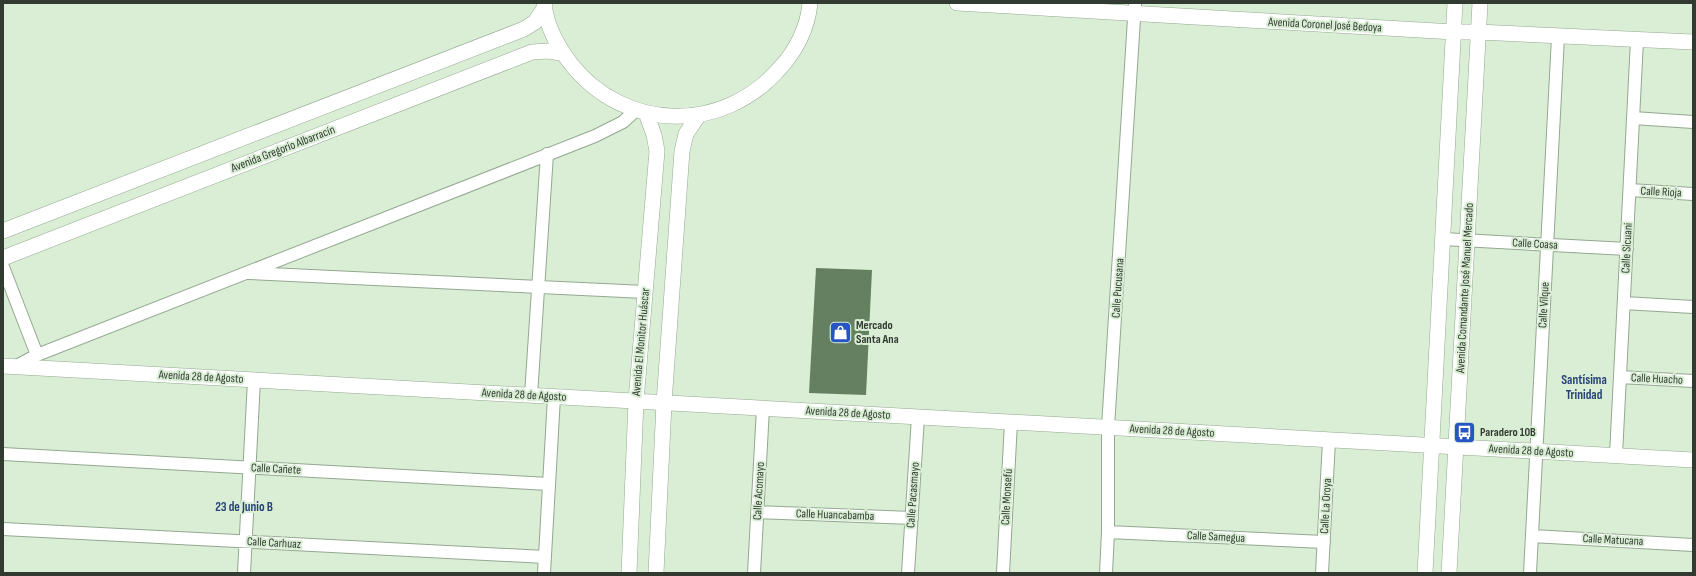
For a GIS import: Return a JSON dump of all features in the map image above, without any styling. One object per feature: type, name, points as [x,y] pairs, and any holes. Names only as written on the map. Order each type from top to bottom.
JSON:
[{"type":"street","points":[[545,5],[552,32],[564,54],[580,75],[599,92],[622,105],[641,112],[672,117],[698,116],[724,109],[748,97],[770,80],[788,60],[801,36],[810,3]]},
{"type":"street","name":"Avenida Coronel José Bedoya","points":[[957,3],[1135,8],[1454,32],[1693,42]]},
{"type":"street","name":"Avenida Comandante José Manuel Mercado","points":[[1425,573],[1455,3]]},
{"type":"street","name":"Avenida Comandante José Manuel Mercado","points":[[1449,573],[1480,3]]},
{"type":"street","name":"Avenida Gregorio Albarracín","points":[[3,230],[524,30],[535,22],[545,5]]},
{"type":"street","name":"Calle Pucusana","points":[[1106,573],[1108,532],[1108,427],[1135,8]]},
{"type":"street","name":"Calle Vilque","points":[[1530,573],[1558,36]]},
{"type":"street","name":"Calle Sicuani","points":[[1616,455],[1637,40]]},
{"type":"street","name":"Avenida Gregorio Albarracín","points":[[3,258],[532,52],[548,51],[564,54]]},
{"type":"street","points":[[9,366],[595,136],[641,112]]},
{"type":"street","name":"Avenida El Monitor Huáscar","points":[[629,573],[636,401],[657,151],[654,135],[641,112]]},
{"type":"street","points":[[656,573],[664,403],[682,151],[686,134],[698,116]]},
{"type":"street","points":[[1633,118],[1693,122]]},
{"type":"street","points":[[531,395],[547,154]]},
{"type":"street","name":"Calle Rioja","points":[[1630,190],[1693,194]]},
{"type":"street","name":"Calle Coasa","points":[[1443,239],[1627,249]]},
{"type":"street","points":[[3,267],[37,354]]},
{"type":"street","points":[[243,273],[646,292]]},
{"type":"street","points":[[1624,303],[1693,307]]},
{"type":"street","name":"Avenida 28 de Agosto","points":[[9,366],[1693,460]]},
{"type":"street","name":"Calle Huacho","points":[[1620,377],[1693,381]]},
{"type":"street","points":[[244,573],[254,380]]},
{"type":"street","points":[[544,573],[554,397]]},
{"type":"street","name":"Calle Acomayo","points":[[754,573],[763,408]]},
{"type":"street","name":"Calle Pacasmayo","points":[[908,573],[918,417]]},
{"type":"street","name":"Calle Monsefú","points":[[1003,573],[1011,422]]},
{"type":"street","name":"Calle La Oroya","points":[[1322,573],[1329,440]]},
{"type":"street","name":"Calle Cañete","points":[[3,454],[549,484]]},
{"type":"street","name":"Calle Huancabamba","points":[[757,512],[912,518]]},
{"type":"street","name":"Calle Carhuaz","points":[[3,529],[545,557]]},
{"type":"street","name":"Calle Samegua","points":[[1108,532],[1324,542]]},
{"type":"street","name":"Calle Matucana","points":[[1532,536],[1693,545]]},
{"type":"building","name":"Mercado Santa Ana","points":[[816,268],[872,270],[866,395],[809,393]]},
{"type":"place","name":"Mercado Santa Ana","points":[[841,332]]},
{"type":"place","name":"Paradero 10B","points":[[1465,432]]},
{"type":"district","name":"Santísima Trinidad","points":[[1584,388]]},
{"type":"district","name":"23 de Junio B","points":[[244,507]]}]
